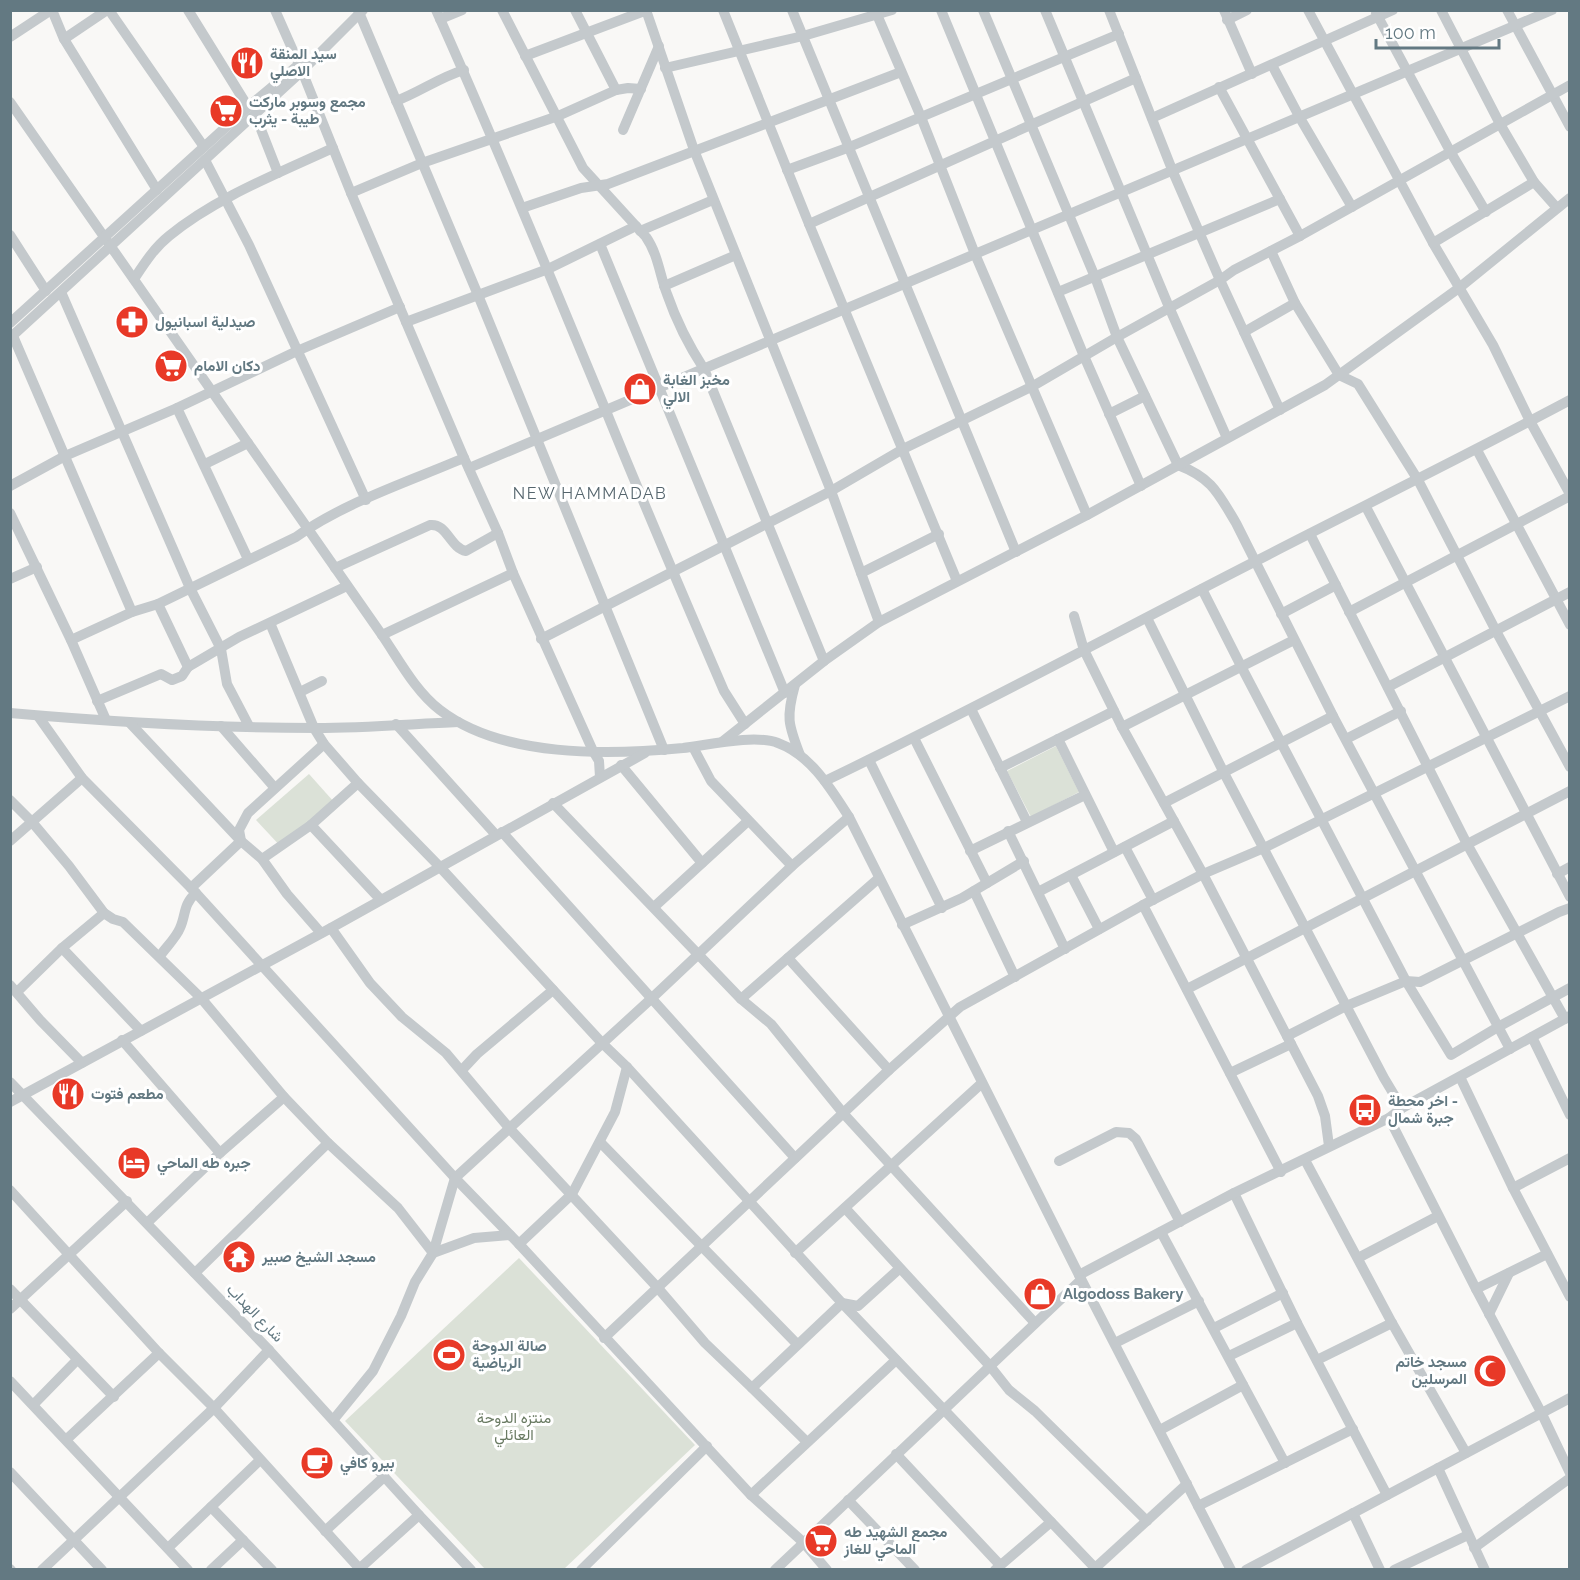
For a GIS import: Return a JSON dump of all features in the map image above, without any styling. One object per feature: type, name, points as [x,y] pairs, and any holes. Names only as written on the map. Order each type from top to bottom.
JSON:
[{"type":"street","points":[[10,36],[51,10],[64,39],[157,190]]},
{"type":"street","points":[[64,39],[108,10],[204,147]]},
{"type":"street","points":[[188,10],[251,110],[278,173]]},
{"type":"street","points":[[275,10],[541,639],[599,761],[600,777]]},
{"type":"street","points":[[462,10],[438,15],[464,70],[548,268],[605,411],[724,691],[745,724]]},
{"type":"street","points":[[502,10],[583,168],[653,249],[664,286],[688,342],[704,369],[824,661]]},
{"type":"street","points":[[575,10],[616,90]]},
{"type":"street","points":[[525,56],[646,10],[713,200],[831,492],[879,622]]},
{"type":"street","points":[[723,10],[767,124],[957,581]]},
{"type":"street","points":[[792,10],[868,199],[1016,552]]},
{"type":"street","points":[[665,69],[802,36],[892,10]]},
{"type":"street","points":[[941,10],[1084,356],[1141,486]]},
{"type":"street","points":[[983,10],[1095,277],[1117,337],[1178,465],[1206,479],[1220,496],[1333,716],[1510,1050]]},
{"type":"street","points":[[1045,10],[1169,307],[1227,438]]},
{"type":"street","points":[[1110,10],[1173,172],[1280,410]]},
{"type":"street","points":[[1247,10],[1225,15],[1252,74]]},
{"type":"street","points":[[1308,10],[1433,243],[1493,345],[1569,495],[1349,612]]},
{"type":"street","points":[[1152,118],[1272,65],[1377,14],[1393,10]]},
{"type":"street","points":[[1441,10],[1500,124],[1534,182],[1557,208]]},
{"type":"street","points":[[1507,10],[1569,127]]},
{"type":"street","points":[[71,640],[190,588],[366,500],[538,439],[1552,10]]},
{"type":"street","points":[[132,612],[12,337],[61,292],[157,190],[204,147],[321,50],[360,11],[664,750]]},
{"type":"street","points":[[876,13],[941,165],[975,254],[1087,515]]},
{"type":"street","points":[[1377,14],[1450,151],[1486,212]]},
{"type":"street","points":[[787,170],[847,148],[1119,34]]},
{"type":"street","points":[[623,130],[659,46]]},
{"type":"street","points":[[1272,65],[1352,207]]},
{"type":"street","points":[[396,101],[464,70]]},
{"type":"street","points":[[522,208],[581,188],[598,186],[901,72]]},
{"type":"street","points":[[809,224],[1136,78]]},
{"type":"street","points":[[541,639],[831,492],[903,449],[1033,386],[1234,270],[1300,236],[1569,85]]},
{"type":"street","points":[[1219,87],[1300,236]]},
{"type":"street","points":[[351,193],[422,163],[558,116],[616,90],[641,89]]},
{"type":"street","points":[[10,102],[347,586],[427,697],[440,710],[487,735],[551,748],[648,751],[768,740],[790,748],[800,755],[825,781],[849,817],[1080,1278],[1231,1569]]},
{"type":"street","points":[[10,323],[205,160],[251,110]]},
{"type":"street","points":[[134,279],[151,254],[168,237],[225,200],[333,148]]},
{"type":"street","points":[[205,160],[249,245],[366,500]]},
{"type":"street","points":[[1433,243],[1534,182]]},
{"type":"street","points":[[721,743],[824,661],[879,622],[1087,515],[1280,410],[1339,375],[1459,288],[1569,198]]},
{"type":"street","points":[[1058,292],[1280,199]]},
{"type":"street","points":[[406,322],[548,268],[600,244],[713,200]]},
{"type":"street","points":[[10,235],[46,291]]},
{"type":"street","points":[[600,244],[785,693]]},
{"type":"street","points":[[1271,251],[1295,303],[1339,375],[1358,384],[1418,480],[1569,767]]},
{"type":"street","points":[[664,286],[736,255]]},
{"type":"street","points":[[61,292],[190,588],[221,649],[227,684],[249,726]]},
{"type":"street","points":[[1244,332],[1295,303]]},
{"type":"street","points":[[10,486],[65,456],[400,307]]},
{"type":"street","points":[[1109,414],[1145,396]]},
{"type":"street","points":[[825,781],[971,709],[1255,561],[1366,507],[1569,400]]},
{"type":"street","points":[[177,408],[248,559]]},
{"type":"street","points":[[205,464],[248,443]]},
{"type":"street","points":[[1477,450],[1569,625]]},
{"type":"street","points":[[1366,507],[1569,897]]},
{"type":"street","points":[[10,513],[71,640],[106,720]]},
{"type":"street","points":[[335,568],[430,525],[435,524],[441,527],[462,551],[498,533]]},
{"type":"street","points":[[861,573],[939,534]]},
{"type":"street","points":[[775,1569],[1080,1278],[1234,1193],[1389,1118],[1402,1108],[1567,1017],[1553,997],[1467,844],[1311,534]]},
{"type":"street","points":[[10,579],[37,567]]},
{"type":"street","points":[[382,635],[513,573]]},
{"type":"street","points":[[1281,614],[1336,585]]},
{"type":"street","points":[[97,701],[161,674],[172,680],[182,676],[188,667],[239,637],[347,586]]},
{"type":"street","points":[[1203,589],[1406,981],[1451,1055],[1569,988]]},
{"type":"street","points":[[1388,687],[1569,592]]},
{"type":"street","points":[[158,603],[188,667]]},
{"type":"street","points":[[1074,616],[1084,650],[1122,727],[1203,874],[1322,1104],[1329,1146]]},
{"type":"street","points":[[1147,618],[1224,773],[1402,1108]]},
{"type":"street","points":[[270,623],[314,728],[324,744],[358,783],[439,866],[602,1044],[627,1067],[795,1253],[1095,1569],[1187,1484]]},
{"type":"street","points":[[1122,727],[1294,640]]},
{"type":"street","points":[[300,692],[322,681]]},
{"type":"street","points":[[795,684],[788,718],[800,755]]},
{"type":"street","points":[[604,1338],[889,1070],[960,1007],[1148,902],[1376,794],[1569,696]]},
{"type":"street","points":[[971,709],[1027,822]]},
{"type":"street","points":[[1000,768],[1114,711]]},
{"type":"street","points":[[1346,739],[1401,711]]},
{"type":"street","points":[[10,713],[129,722],[314,728],[459,722]]},
{"type":"street","points":[[38,716],[82,778],[194,891],[455,1178],[751,1495],[803,1542],[827,1569]]},
{"type":"street","points":[[1164,803],[1333,716]]},
{"type":"street","points":[[129,722],[241,841],[262,859],[287,894],[326,931],[402,1017],[446,1053],[462,1070],[510,1129],[657,1287],[705,1343],[807,1442]]},
{"type":"street","points":[[396,724],[652,998],[795,1158]]},
{"type":"street","points":[[221,726],[274,787]]},
{"type":"street","points":[[914,738],[987,883]]},
{"type":"street","points":[[1058,739],[1114,852]]},
{"type":"street","points":[[241,841],[239,830],[248,813],[324,744]]},
{"type":"street","points":[[693,747],[711,781],[792,866]]},
{"type":"street","points":[[10,1102],[326,931],[648,751]]},
{"type":"street","points":[[869,760],[942,908]]},
{"type":"street","points":[[621,765],[702,863]]},
{"type":"street","points":[[10,841],[82,778]]},
{"type":"street","points":[[262,859],[311,825],[358,783]]},
{"type":"street","points":[[1187,989],[1569,791]]},
{"type":"street","points":[[970,851],[1085,795]]},
{"type":"street","points":[[10,800],[69,866],[104,913],[123,922],[201,998],[284,1097],[328,1143],[398,1208],[433,1253]]},
{"type":"street","points":[[553,803],[741,999],[771,1024],[843,1113],[1035,1323]]},
{"type":"street","points":[[334,1419],[373,1371],[416,1282],[433,1253],[455,1178],[792,866],[849,817]]},
{"type":"street","points":[[654,908],[748,821]]},
{"type":"street","points":[[1038,892],[1174,821]]},
{"type":"street","points":[[311,825],[380,899]]},
{"type":"street","points":[[1008,831],[1065,950]]},
{"type":"street","points":[[160,956],[180,928],[194,891],[241,841]]},
{"type":"street","points":[[1125,847],[1187,989],[1281,1172]]},
{"type":"street","points":[[902,925],[942,908],[1024,861]]},
{"type":"street","points":[[1557,874],[1569,867]]},
{"type":"street","points":[[1071,875],[1099,929]]},
{"type":"street","points":[[741,999],[879,878]]},
{"type":"street","points":[[974,891],[1015,976]]},
{"type":"street","points":[[1230,1073],[1346,1006],[1406,981],[1420,982],[1569,908]]},
{"type":"street","points":[[82,1063],[40,1020],[14,988],[104,913]]},
{"type":"street","points":[[63,948],[141,1030]]},
{"type":"street","points":[[788,958],[889,1070]]},
{"type":"street","points":[[462,1070],[477,1054],[553,990]]},
{"type":"street","points":[[1532,1037],[1569,1115]]},
{"type":"street","points":[[122,1040],[220,1153]]},
{"type":"street","points":[[519,1244],[572,1194],[615,1112],[627,1067]]},
{"type":"street","points":[[1460,1077],[1569,1297]]},
{"type":"street","name":"شارع الهداب","points":[[10,1082],[269,1350],[471,1569]]},
{"type":"street","points":[[795,1253],[982,1083]]},
{"type":"street","points":[[147,1223],[220,1153],[284,1097]]},
{"type":"street","points":[[1389,1118],[1541,1412],[1569,1473]]},
{"type":"street","points":[[1059,1161],[1116,1132],[1129,1133],[1136,1139],[1180,1222]]},
{"type":"street","points":[[600,1142],[797,1344]]},
{"type":"street","points":[[195,1273],[328,1143]]},
{"type":"street","points":[[1513,1188],[1569,1158]]},
{"type":"street","points":[[1305,1160],[1392,1323],[1466,1453]]},
{"type":"street","points":[[10,1190],[159,1353],[214,1408],[359,1569],[419,1515]]},
{"type":"street","points":[[1234,1193],[1297,1323],[1388,1495]]},
{"type":"street","points":[[10,1309],[127,1201]]},
{"type":"street","points":[[844,1208],[990,1366],[1009,1390],[1035,1411],[1147,1521]]},
{"type":"street","points":[[1358,1258],[1438,1215]]},
{"type":"street","points":[[1161,1232],[1285,1463]]},
{"type":"street","points":[[433,1253],[474,1238],[510,1235]]},
{"type":"street","points":[[1476,1289],[1547,1254]]},
{"type":"street","points":[[842,1303],[858,1306],[899,1269]]},
{"type":"street","points":[[1489,1314],[1509,1273]]},
{"type":"street","points":[[10,1288],[114,1397]]},
{"type":"street","points":[[1214,1328],[1283,1293]]},
{"type":"street","points":[[1115,1343],[1199,1301]]},
{"type":"street","points":[[752,1388],[842,1303]]},
{"type":"street","points":[[1229,1356],[1297,1323]]},
{"type":"street","points":[[1317,1360],[1392,1323]]},
{"type":"street","points":[[42,1569],[214,1408],[269,1350]]},
{"type":"street","points":[[67,1439],[159,1353]]},
{"type":"street","points":[[33,1404],[77,1360]]},
{"type":"street","points":[[751,1495],[896,1360]]},
{"type":"street","points":[[10,1381],[188,1569]]},
{"type":"street","points":[[1160,1430],[1243,1385]]},
{"type":"street","points":[[1246,1569],[1569,1398]]},
{"type":"street","points":[[1198,1506],[1353,1429]]},
{"type":"street","points":[[581,1569],[707,1446]]},
{"type":"street","points":[[896,1454],[997,1567],[1051,1522]]},
{"type":"street","points":[[168,1548],[260,1460]]},
{"type":"street","points":[[1438,1468],[1485,1569]]},
{"type":"street","points":[[10,1472],[102,1569]]},
{"type":"street","points":[[325,1531],[384,1477]]},
{"type":"street","points":[[1474,1548],[1569,1478]]},
{"type":"street","points":[[848,1500],[915,1569]]},
{"type":"street","points":[[211,1507],[273,1569]]},
{"type":"street","points":[[1353,1513],[1380,1569]]},
{"type":"street","points":[[1394,1569],[1468,1534]]},
{"type":"street","points":[[212,1569],[243,1540]]},
{"type":"green space","points":[[1056,746],[1079,792],[1031,817],[1007,771]]},
{"type":"green space","points":[[309,774],[334,802],[283,849],[256,820]]},
{"type":"green space","name":"منتزه الدوحة العائلي","points":[[519,1258],[695,1445],[564,1569],[485,1569],[345,1421]]},
{"type":"place","name":"سيد المنقة الاصلي","points":[[247,63]]},
{"type":"place","name":"مجمع وسوبر ماركت طيبة - يثرب","points":[[226,111]]},
{"type":"place","name":"صيدلية اسبانيول","points":[[132,322]]},
{"type":"place","name":"دكان الامام","points":[[171,366]]},
{"type":"place","name":"مخبز الغابة الالي","points":[[640,389]]},
{"type":"place","name":"مطعم فتوت","points":[[68,1094]]},
{"type":"place","name":"اخر محطة - جبرة شمال","points":[[1365,1110]]},
{"type":"place","name":"جبره طه الماحي","points":[[134,1163]]},
{"type":"place","name":"مسجد الشيخ صبير","points":[[239,1257]]},
{"type":"place","name":"Algodoss Bakery","points":[[1040,1294]]},
{"type":"place","name":"صالة الدوحة الرياضية","points":[[449,1355]]},
{"type":"place","name":"مسجد خاتم المرسلين","points":[[1490,1371]]},
{"type":"place","name":"بيرو كافي","points":[[317,1463]]},
{"type":"place","name":"مجمع الشهيد طه الماحي للغاز","points":[[821,1541]]},
{"type":"district","name":"NEW HAMMADAB","points":[[590,493]]}]
